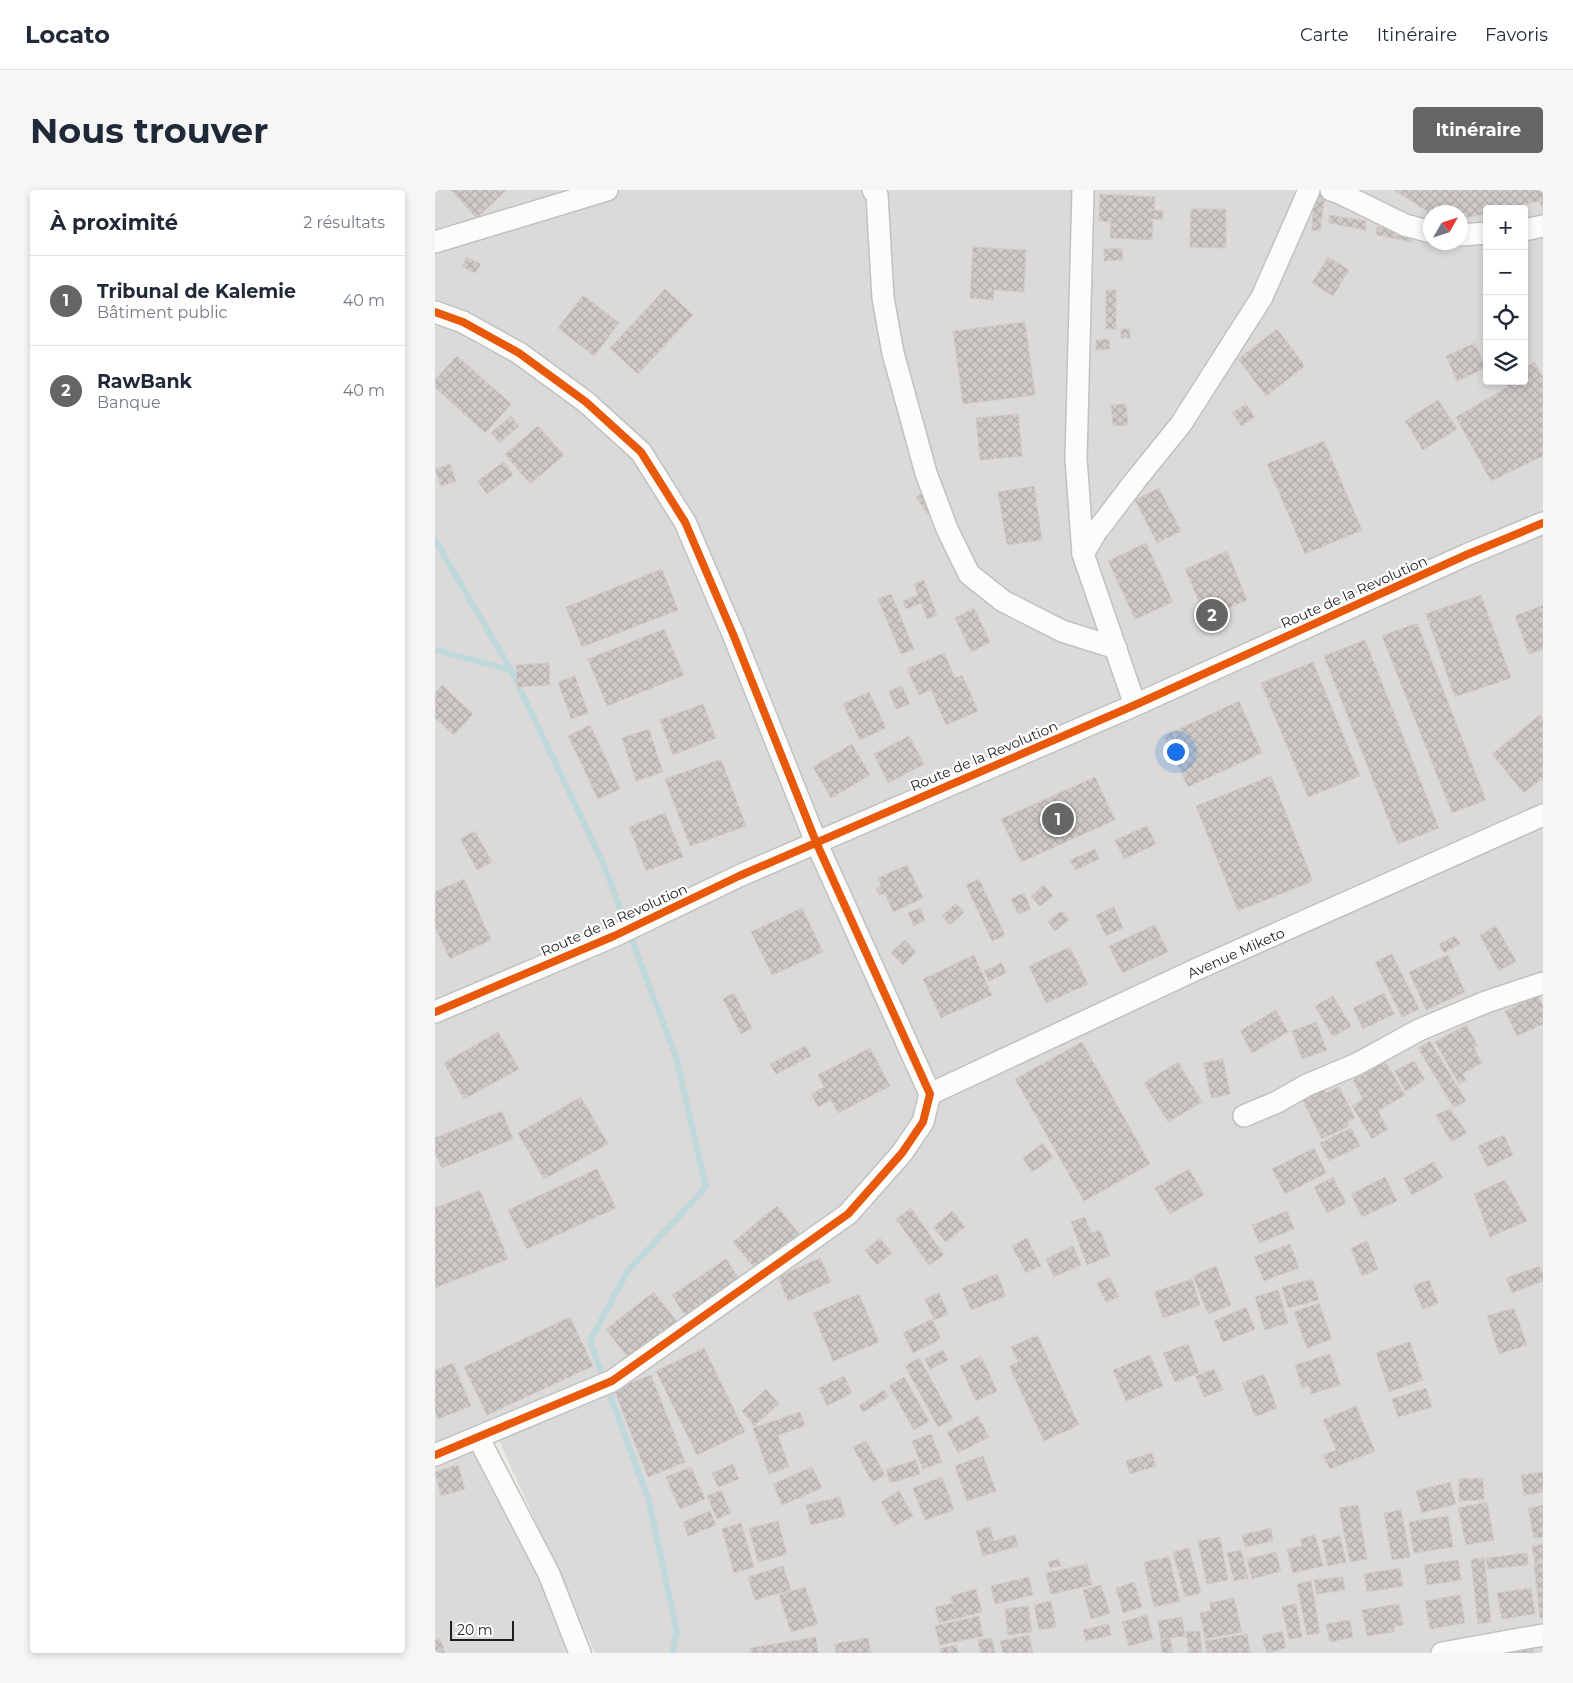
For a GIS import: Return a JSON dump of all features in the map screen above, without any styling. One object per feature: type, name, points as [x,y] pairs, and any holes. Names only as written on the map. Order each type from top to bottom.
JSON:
[{"type":"street","points":[[435,242],[607,190]]},
{"type":"street","points":[[873,190],[877,194],[883,298],[893,353],[926,473],[947,529],[969,574],[1003,601],[1062,631],[1116,648]]},
{"type":"street","points":[[1083,190],[1076,459],[1083,554],[1135,705]]},
{"type":"street","points":[[1083,554],[1102,524],[1181,424],[1262,297],[1309,190]]},
{"type":"street","points":[[1331,190],[1343,194],[1405,225],[1423,230]]},
{"type":"street","points":[[1528,229],[1543,226]]},
{"type":"street","points":[[1468,234],[1483,233]]},
{"type":"street","points":[[435,312],[463,322],[519,353],[586,402],[641,452],[685,522],[733,634],[816,842],[930,1094],[923,1122],[902,1153],[848,1214],[612,1381],[435,1455]]},
{"type":"street","name":"Route de la Revolution","points":[[435,1012],[614,936],[816,842],[1135,705],[1466,555],[1543,523]]},
{"type":"street","name":"Avenue Miketo","points":[[930,1094],[1197,969],[1543,815]]},
{"type":"street","points":[[1244,1116],[1277,1102],[1307,1085],[1357,1064],[1419,1030],[1486,1002],[1543,983]]},
{"type":"street","points":[[478,1437],[549,1574],[580,1653]]},
{"type":"street","points":[[1442,1653],[1543,1635]]},
{"type":"shaded area","points":[[435,190],[1543,190],[1543,1653],[595,1653],[497,1436],[479,1445],[572,1653],[435,1653]]},
{"type":"building","points":[[451,190],[506,190],[477,218]]},
{"type":"building","points":[[1394,190],[1543,190],[1542,207],[1539,201],[1522,205],[1483,205],[1483,214],[1468,217],[1468,205],[1423,205],[1423,208]]},
{"type":"building","points":[[1100,194],[1155,197],[1154,210],[1163,211],[1162,220],[1153,219],[1152,240],[1110,238],[1111,222],[1099,221]]},
{"type":"building","points":[[1314,194],[1325,195],[1320,231],[1312,230]]},
{"type":"building","points":[[1191,209],[1226,209],[1226,248],[1190,247]]},
{"type":"building","points":[[1329,215],[1366,221],[1366,230],[1329,223]]},
{"type":"building","points":[[1377,227],[1414,234],[1412,242],[1376,235]]},
{"type":"building","points":[[973,247],[1026,250],[1024,292],[994,290],[993,300],[970,298]]},
{"type":"building","points":[[1122,248],[1123,260],[1104,261],[1104,249]]},
{"type":"building","points":[[467,257],[481,264],[475,273],[462,266]]},
{"type":"building","points":[[1328,257],[1349,270],[1333,296],[1312,283]]},
{"type":"building","points":[[665,289],[693,315],[638,374],[610,348]]},
{"type":"building","points":[[1106,290],[1116,290],[1116,329],[1106,329]]},
{"type":"building","points":[[583,295],[619,323],[594,356],[558,328]]},
{"type":"building","points":[[1025,322],[1035,395],[963,404],[953,331]]},
{"type":"building","points":[[1121,329],[1130,329],[1130,338],[1121,338]]},
{"type":"building","points":[[1277,329],[1305,366],[1266,396],[1238,359]]},
{"type":"building","points":[[1109,339],[1110,349],[1096,350],[1096,340]]},
{"type":"building","points":[[1475,343],[1483,363],[1483,369],[1457,381],[1446,356]]},
{"type":"building","points":[[457,356],[511,404],[485,433],[435,387],[435,380]]},
{"type":"building","points":[[1535,362],[1543,378],[1543,456],[1491,481],[1456,417],[1508,387],[1507,385],[1528,385],[1528,366]]},
{"type":"building","points":[[1438,400],[1457,429],[1423,450],[1405,421]]},
{"type":"building","points":[[1126,404],[1128,425],[1113,426],[1111,405]]},
{"type":"building","points":[[1246,404],[1255,417],[1241,426],[1232,413]]},
{"type":"building","points":[[1018,414],[1022,456],[980,460],[976,418]]},
{"type":"building","points":[[511,416],[519,426],[500,443],[491,433]]},
{"type":"building","points":[[538,426],[564,455],[530,484],[505,454]]},
{"type":"building","points":[[1324,441],[1362,530],[1305,554],[1267,464]]},
{"type":"building","points":[[504,462],[513,475],[487,494],[477,481]]},
{"type":"building","points":[[450,464],[456,481],[441,486],[435,469]]},
{"type":"building","points":[[1034,486],[1042,540],[1007,545],[998,492]]},
{"type":"building","points":[[929,488],[942,505],[929,515],[916,498]]},
{"type":"building","points":[[1159,488],[1181,531],[1157,543],[1135,500]]},
{"type":"building","points":[[1146,543],[1173,602],[1135,619],[1108,561]]},
{"type":"building","points":[[1227,551],[1247,600],[1206,618],[1185,569]]},
{"type":"building","points":[[662,569],[678,610],[582,647],[566,607]]},
{"type":"building","points":[[924,580],[937,615],[927,619],[921,603],[906,609],[903,601],[918,595],[914,584]]},
{"type":"building","points":[[891,594],[914,649],[901,654],[878,599]]},
{"type":"building","points":[[1481,595],[1511,678],[1455,697],[1426,614]]},
{"type":"building","points":[[1543,605],[1543,649],[1529,654],[1515,616]]},
{"type":"building","points":[[974,608],[990,642],[971,652],[955,618]]},
{"type":"building","points":[[1417,623],[1486,800],[1452,813],[1382,636]]},
{"type":"building","points":[[664,629],[684,675],[607,706],[588,659]]},
{"type":"building","points":[[1365,640],[1439,828],[1398,844],[1324,656]]},
{"type":"building","points":[[944,653],[955,678],[962,675],[978,711],[946,725],[931,690],[919,695],[907,669]]},
{"type":"building","points":[[1313,662],[1360,776],[1308,797],[1261,683]]},
{"type":"building","points":[[549,663],[550,685],[517,687],[516,665]]},
{"type":"building","points":[[575,676],[588,713],[571,719],[558,682]]},
{"type":"building","points":[[442,685],[473,714],[454,735],[435,718],[435,693]]},
{"type":"building","points":[[902,686],[910,704],[896,709],[889,691]]},
{"type":"building","points":[[869,692],[886,728],[860,740],[843,704]]},
{"type":"building","points":[[1239,701],[1262,753],[1188,787],[1164,736]]},
{"type":"building","points":[[703,704],[716,738],[673,755],[660,720]]},
{"type":"building","points":[[1540,715],[1543,720],[1543,778],[1524,793],[1492,754]]},
{"type":"building","points":[[590,725],[620,789],[598,799],[568,736]]},
{"type":"building","points":[[649,729],[663,772],[636,781],[622,738]]},
{"type":"building","points":[[909,736],[924,764],[888,783],[874,754]]},
{"type":"building","points":[[852,744],[870,775],[831,798],[813,767]]},
{"type":"building","points":[[721,759],[746,826],[690,846],[665,779]]},
{"type":"building","points":[[1271,776],[1313,881],[1238,911],[1196,806]]},
{"type":"building","points":[[1095,777],[1115,820],[1021,862],[1001,819]]},
{"type":"building","points":[[665,813],[683,857],[646,871],[629,827]]},
{"type":"building","points":[[1147,826],[1156,844],[1124,859],[1115,840]]},
{"type":"building","points":[[475,831],[492,862],[477,870],[460,839]]},
{"type":"building","points":[[1095,849],[1099,859],[1075,870],[1070,860]]},
{"type":"building","points":[[907,865],[923,898],[893,912],[885,893],[879,895],[876,889],[881,886],[878,878]]},
{"type":"building","points":[[464,879],[491,940],[450,959],[435,927],[435,892]]},
{"type":"building","points":[[979,879],[1005,935],[992,941],[966,885]]},
{"type":"building","points":[[1044,885],[1053,896],[1040,906],[1031,896]]},
{"type":"building","points":[[1024,893],[1031,909],[1018,914],[1011,899]]},
{"type":"building","points":[[956,903],[964,912],[950,925],[942,916]]},
{"type":"building","points":[[1114,907],[1123,928],[1106,936],[1096,915]]},
{"type":"building","points":[[802,908],[823,952],[772,975],[751,932]]},
{"type":"building","points":[[920,908],[925,920],[914,926],[908,913]]},
{"type":"building","points":[[1061,911],[1069,920],[1055,931],[1048,922]]},
{"type":"building","points":[[1155,925],[1168,952],[1122,973],[1109,946]]},
{"type":"building","points":[[1496,926],[1516,961],[1499,971],[1480,935]]},
{"type":"building","points":[[1455,936],[1460,944],[1444,953],[1439,944]]},
{"type":"building","points":[[905,940],[916,952],[903,965],[891,953]]},
{"type":"building","points":[[1070,947],[1088,984],[1046,1003],[1029,966]]},
{"type":"building","points":[[1392,954],[1419,1009],[1402,1017],[1375,962]]},
{"type":"building","points":[[974,955],[992,995],[941,1018],[923,979]]},
{"type":"building","points":[[1448,955],[1465,992],[1426,1010],[1409,972]]},
{"type":"building","points":[[1002,963],[1006,973],[989,981],[984,971]]},
{"type":"building","points":[[734,993],[752,1028],[741,1034],[723,999]]},
{"type":"building","points":[[1384,993],[1394,1014],[1363,1029],[1353,1008]]},
{"type":"building","points":[[1538,995],[1543,1006],[1543,1024],[1517,1036],[1505,1011]]},
{"type":"building","points":[[1333,996],[1351,1026],[1333,1037],[1315,1006]]},
{"type":"building","points":[[1276,1010],[1288,1032],[1252,1053],[1240,1031]]},
{"type":"building","points":[[1316,1022],[1327,1050],[1302,1059],[1292,1031]]},
{"type":"building","points":[[1466,1025],[1478,1046],[1474,1048],[1482,1063],[1462,1074],[1466,1080],[1459,1084],[1435,1042]]},
{"type":"building","points":[[498,1032],[519,1069],[464,1099],[444,1063]]},
{"type":"building","points":[[1430,1041],[1466,1101],[1454,1108],[1418,1048]]},
{"type":"building","points":[[1082,1042],[1150,1164],[1084,1201],[1015,1079]]},
{"type":"building","points":[[805,1046],[811,1056],[776,1074],[770,1064]]},
{"type":"building","points":[[870,1048],[890,1086],[838,1113],[831,1100],[818,1107],[811,1094],[824,1087],[818,1075]]},
{"type":"building","points":[[1223,1059],[1230,1094],[1211,1098],[1204,1063]]},
{"type":"building","points":[[1385,1061],[1405,1095],[1378,1111],[1388,1129],[1372,1139],[1352,1106],[1363,1099],[1353,1080]]},
{"type":"building","points":[[1414,1061],[1425,1080],[1405,1091],[1395,1071]]},
{"type":"building","points":[[1178,1062],[1202,1102],[1168,1122],[1144,1083]]},
{"type":"building","points":[[1339,1087],[1355,1118],[1347,1122],[1349,1126],[1322,1139],[1302,1099],[1324,1088],[1326,1093]]},
{"type":"building","points":[[581,1097],[608,1144],[544,1179],[518,1133]]},
{"type":"building","points":[[1450,1109],[1467,1133],[1451,1142],[1436,1115]]},
{"type":"building","points":[[502,1111],[513,1139],[442,1168],[435,1153],[435,1138]]},
{"type":"building","points":[[1351,1128],[1360,1146],[1329,1161],[1320,1143]]},
{"type":"building","points":[[1504,1135],[1513,1155],[1487,1167],[1478,1146]]},
{"type":"building","points":[[1043,1143],[1053,1158],[1032,1172],[1023,1158]]},
{"type":"building","points":[[1314,1148],[1326,1173],[1285,1194],[1272,1169]]},
{"type":"building","points":[[1433,1162],[1443,1178],[1412,1195],[1404,1178]]},
{"type":"building","points":[[597,1169],[616,1208],[527,1249],[508,1210]]},
{"type":"building","points":[[1189,1169],[1204,1195],[1170,1214],[1155,1188]]},
{"type":"building","points":[[1333,1177],[1346,1203],[1327,1213],[1314,1187]]},
{"type":"building","points":[[1385,1177],[1397,1201],[1362,1217],[1351,1194]]},
{"type":"building","points":[[1505,1180],[1527,1221],[1490,1237],[1474,1194]]},
{"type":"building","points":[[480,1190],[508,1259],[435,1288],[435,1208]]},
{"type":"building","points":[[777,1206],[799,1234],[756,1270],[733,1242]]},
{"type":"building","points":[[911,1208],[944,1255],[929,1265],[896,1219]]},
{"type":"building","points":[[952,1211],[965,1227],[946,1242],[933,1227]]},
{"type":"building","points":[[1287,1211],[1294,1229],[1259,1243],[1252,1225]]},
{"type":"building","points":[[1085,1217],[1091,1233],[1100,1230],[1110,1256],[1087,1265],[1071,1222]]},
{"type":"building","points":[[880,1238],[892,1253],[877,1265],[865,1250]]},
{"type":"building","points":[[1027,1238],[1041,1266],[1026,1273],[1012,1246]]},
{"type":"building","points":[[1367,1241],[1378,1269],[1362,1276],[1351,1248]]},
{"type":"building","points":[[1290,1244],[1299,1268],[1264,1281],[1254,1257]]},
{"type":"building","points":[[1073,1246],[1081,1265],[1054,1277],[1046,1259]]},
{"type":"building","points":[[820,1258],[831,1282],[788,1301],[778,1277]]},
{"type":"building","points":[[726,1259],[748,1292],[693,1328],[672,1295]]},
{"type":"building","points":[[1216,1266],[1231,1305],[1208,1314],[1193,1276]]},
{"type":"building","points":[[1540,1266],[1543,1272],[1543,1281],[1512,1293],[1506,1278]]},
{"type":"building","points":[[997,1274],[1006,1296],[971,1310],[962,1288]]},
{"type":"building","points":[[1110,1277],[1119,1297],[1106,1302],[1097,1283]]},
{"type":"building","points":[[1192,1279],[1200,1305],[1163,1318],[1154,1292]]},
{"type":"building","points":[[1313,1279],[1319,1300],[1288,1308],[1282,1287]]},
{"type":"building","points":[[1429,1280],[1438,1303],[1423,1309],[1413,1286]]},
{"type":"building","points":[[1278,1290],[1288,1323],[1265,1330],[1255,1297]]},
{"type":"building","points":[[654,1292],[677,1322],[629,1359],[606,1329]]},
{"type":"building","points":[[939,1293],[948,1314],[934,1320],[925,1299]]},
{"type":"building","points":[[859,1294],[879,1342],[833,1361],[813,1313]]},
{"type":"building","points":[[1319,1303],[1332,1339],[1307,1348],[1294,1312]]},
{"type":"building","points":[[1246,1307],[1255,1329],[1223,1342],[1214,1321]]},
{"type":"building","points":[[1514,1308],[1527,1345],[1499,1354],[1487,1316]]},
{"type":"building","points":[[570,1317],[593,1366],[487,1415],[464,1367]]},
{"type":"building","points":[[932,1319],[941,1339],[913,1353],[903,1333]]},
{"type":"building","points":[[1037,1335],[1079,1425],[1044,1441],[1009,1366],[1018,1362],[1011,1347]]},
{"type":"building","points":[[1410,1342],[1423,1380],[1389,1392],[1376,1353]]},
{"type":"building","points":[[1188,1344],[1199,1373],[1175,1382],[1163,1353]]},
{"type":"building","points":[[704,1348],[745,1432],[697,1455],[656,1371]]},
{"type":"building","points":[[943,1350],[948,1360],[930,1369],[925,1359]]},
{"type":"building","points":[[1330,1354],[1340,1385],[1311,1394],[1309,1386],[1302,1388],[1295,1365]]},
{"type":"building","points":[[1150,1355],[1163,1386],[1126,1401],[1113,1370]]},
{"type":"building","points":[[981,1356],[997,1391],[976,1401],[960,1366]]},
{"type":"building","points":[[919,1358],[953,1419],[938,1427],[905,1366]]},
{"type":"building","points":[[453,1363],[471,1406],[438,1419],[435,1411],[435,1370]]},
{"type":"building","points":[[1214,1369],[1223,1390],[1204,1397],[1196,1376]]},
{"type":"building","points":[[1264,1374],[1277,1408],[1255,1417],[1242,1383]]},
{"type":"building","points":[[651,1375],[685,1462],[648,1477],[614,1389]]},
{"type":"building","points":[[844,1376],[852,1393],[827,1406],[819,1388]]},
{"type":"building","points":[[904,1377],[929,1421],[914,1430],[889,1386]]},
{"type":"building","points":[[1426,1388],[1432,1407],[1398,1417],[1392,1399]]},
{"type":"building","points":[[766,1389],[779,1404],[754,1426],[742,1411]]},
{"type":"building","points":[[884,1390],[888,1397],[863,1412],[859,1406]]},
{"type":"building","points":[[1356,1406],[1375,1451],[1330,1469],[1323,1455],[1336,1450],[1323,1420]]},
{"type":"building","points":[[800,1412],[805,1426],[778,1435],[789,1467],[769,1474],[753,1428]]},
{"type":"building","points":[[978,1416],[989,1437],[958,1453],[947,1432]]},
{"type":"building","points":[[931,1434],[942,1462],[923,1469],[912,1441]]},
{"type":"building","points":[[866,1441],[885,1475],[872,1482],[853,1447]]},
{"type":"building","points":[[1152,1453],[1156,1466],[1130,1474],[1126,1461]]},
{"type":"building","points":[[983,1456],[996,1491],[967,1501],[955,1466]]},
{"type":"building","points":[[916,1460],[920,1474],[890,1483],[886,1469]]},
{"type":"building","points":[[733,1464],[739,1479],[718,1487],[712,1473]]},
{"type":"building","points":[[458,1465],[465,1489],[441,1496],[435,1472]]},
{"type":"building","points":[[691,1467],[705,1499],[680,1509],[666,1477]]},
{"type":"building","points":[[812,1467],[822,1488],[782,1505],[773,1484]]},
{"type":"building","points":[[1543,1472],[1543,1492],[1524,1495],[1521,1475]]},
{"type":"building","points":[[942,1477],[954,1510],[925,1520],[913,1488]]},
{"type":"building","points":[[1483,1478],[1484,1500],[1459,1501],[1459,1479]]},
{"type":"building","points":[[1450,1482],[1456,1504],[1422,1513],[1416,1491]]},
{"type":"building","points":[[721,1490],[731,1513],[717,1519],[707,1496]]},
{"type":"building","points":[[899,1491],[913,1516],[895,1526],[881,1502]]},
{"type":"building","points":[[840,1497],[845,1516],[811,1525],[806,1505]]},
{"type":"building","points":[[1487,1502],[1494,1540],[1466,1545],[1458,1508]]},
{"type":"building","points":[[1358,1505],[1367,1559],[1350,1562],[1339,1508]]},
{"type":"building","points":[[1543,1505],[1543,1537],[1534,1538],[1528,1508]]},
{"type":"building","points":[[1401,1510],[1410,1557],[1392,1560],[1384,1513]]},
{"type":"building","points":[[710,1511],[716,1525],[688,1536],[683,1522]]},
{"type":"building","points":[[1448,1516],[1453,1547],[1414,1553],[1409,1522]]},
{"type":"building","points":[[778,1521],[787,1554],[758,1562],[749,1528]]},
{"type":"building","points":[[741,1523],[754,1567],[734,1573],[722,1529]]},
{"type":"building","points":[[990,1527],[994,1541],[1015,1535],[1018,1546],[983,1556],[976,1531]]},
{"type":"building","points":[[1271,1528],[1273,1541],[1245,1547],[1242,1535]]},
{"type":"building","points":[[1315,1535],[1323,1566],[1293,1573],[1287,1549],[1302,1546],[1300,1539]]},
{"type":"building","points":[[1340,1536],[1346,1562],[1328,1566],[1322,1540]]},
{"type":"building","points":[[1220,1537],[1228,1580],[1207,1584],[1198,1541]]},
{"type":"building","points":[[1543,1544],[1543,1561],[1535,1563],[1532,1546]]},
{"type":"building","points":[[1189,1548],[1201,1593],[1185,1597],[1173,1552]]},
{"type":"building","points":[[1241,1550],[1248,1578],[1234,1581],[1227,1553]]},
{"type":"building","points":[[1276,1552],[1281,1571],[1252,1579],[1247,1559]]},
{"type":"building","points":[[1527,1553],[1528,1565],[1488,1569],[1486,1558]]},
{"type":"building","points":[[1169,1557],[1180,1601],[1154,1607],[1144,1562]]},
{"type":"building","points":[[1484,1558],[1491,1622],[1478,1624],[1471,1559]]},
{"type":"building","points":[[1058,1559],[1061,1566],[1050,1568],[1048,1562]]},
{"type":"building","points":[[1458,1560],[1461,1580],[1427,1585],[1424,1565]]},
{"type":"building","points":[[1543,1563],[1543,1618],[1540,1618],[1534,1564]]},
{"type":"building","points":[[1087,1564],[1092,1585],[1051,1594],[1046,1573]]},
{"type":"building","points":[[783,1566],[791,1590],[755,1600],[748,1577]]},
{"type":"building","points":[[1400,1568],[1403,1586],[1367,1592],[1364,1574]]},
{"type":"building","points":[[1029,1577],[1033,1595],[995,1604],[991,1586]]},
{"type":"building","points":[[1343,1577],[1345,1590],[1317,1594],[1314,1580]]},
{"type":"building","points":[[1311,1581],[1320,1633],[1307,1635],[1297,1584]]},
{"type":"building","points":[[1134,1582],[1142,1607],[1123,1613],[1116,1588]]},
{"type":"building","points":[[1101,1585],[1110,1613],[1091,1619],[1083,1590]]},
{"type":"building","points":[[805,1587],[818,1624],[791,1632],[779,1595]]},
{"type":"building","points":[[1531,1588],[1535,1614],[1502,1619],[1497,1593]]},
{"type":"building","points":[[976,1589],[982,1612],[939,1623],[935,1607],[953,1603],[951,1596]]},
{"type":"building","points":[[1460,1595],[1465,1623],[1430,1629],[1425,1601]]},
{"type":"building","points":[[1234,1598],[1242,1632],[1205,1639],[1200,1613],[1211,1611],[1210,1603]]},
{"type":"building","points":[[1051,1601],[1056,1627],[1039,1630],[1034,1605]]},
{"type":"building","points":[[1296,1604],[1302,1637],[1289,1639],[1282,1607]]},
{"type":"building","points":[[1399,1604],[1403,1625],[1394,1626],[1394,1632],[1367,1636],[1362,1610]]},
{"type":"building","points":[[1028,1606],[1032,1632],[1008,1635],[1005,1609]]},
{"type":"building","points":[[1147,1615],[1153,1639],[1129,1646],[1122,1622]]},
{"type":"building","points":[[979,1616],[983,1636],[940,1645],[935,1626]]},
{"type":"building","points":[[1182,1617],[1185,1636],[1161,1639],[1158,1621]]},
{"type":"building","points":[[1350,1620],[1353,1637],[1330,1642],[1326,1624]]},
{"type":"building","points":[[1109,1624],[1111,1635],[1086,1641],[1083,1630]]},
{"type":"building","points":[[1200,1631],[1202,1653],[1189,1653],[1186,1632]]},
{"type":"building","points":[[1282,1631],[1286,1648],[1267,1653],[1262,1636]]},
{"type":"building","points":[[1247,1634],[1250,1653],[1207,1653],[1205,1641]]},
{"type":"building","points":[[1029,1635],[1033,1653],[1003,1653],[1000,1641]]},
{"type":"building","points":[[816,1637],[818,1653],[751,1653],[750,1648]]},
{"type":"building","points":[[440,1638],[445,1653],[435,1653],[435,1640]]},
{"type":"building","points":[[868,1638],[871,1653],[836,1653],[834,1644]]},
{"type":"building","points":[[992,1638],[995,1653],[980,1653],[978,1640]]},
{"type":"building","points":[[1170,1638],[1173,1653],[1162,1653],[1160,1640]]},
{"type":"building","points":[[1532,1643],[1534,1653],[1491,1653]]},
{"type":"building","points":[[956,1645],[958,1653],[941,1653],[940,1649]]},
{"type":"waterway","points":[[435,540],[511,670],[603,863],[676,1057],[706,1187],[627,1272],[590,1341],[649,1501],[677,1632],[672,1653]]},
{"type":"waterway","points":[[435,650],[511,670]]},
{"type":"cycle path","points":[[435,312],[463,322],[519,353],[586,402],[641,452],[685,522],[733,634],[816,842],[930,1094],[923,1122],[902,1153],[848,1214],[612,1381],[435,1455]]},
{"type":"cycle path","points":[[435,1012],[614,936],[739,876],[1135,705],[1466,555],[1543,523]]},
{"type":"place","name":"RawBank","points":[[1212,615]]},
{"type":"place","name":"Tribunal de Kalemie","points":[[1058,819]]}]
